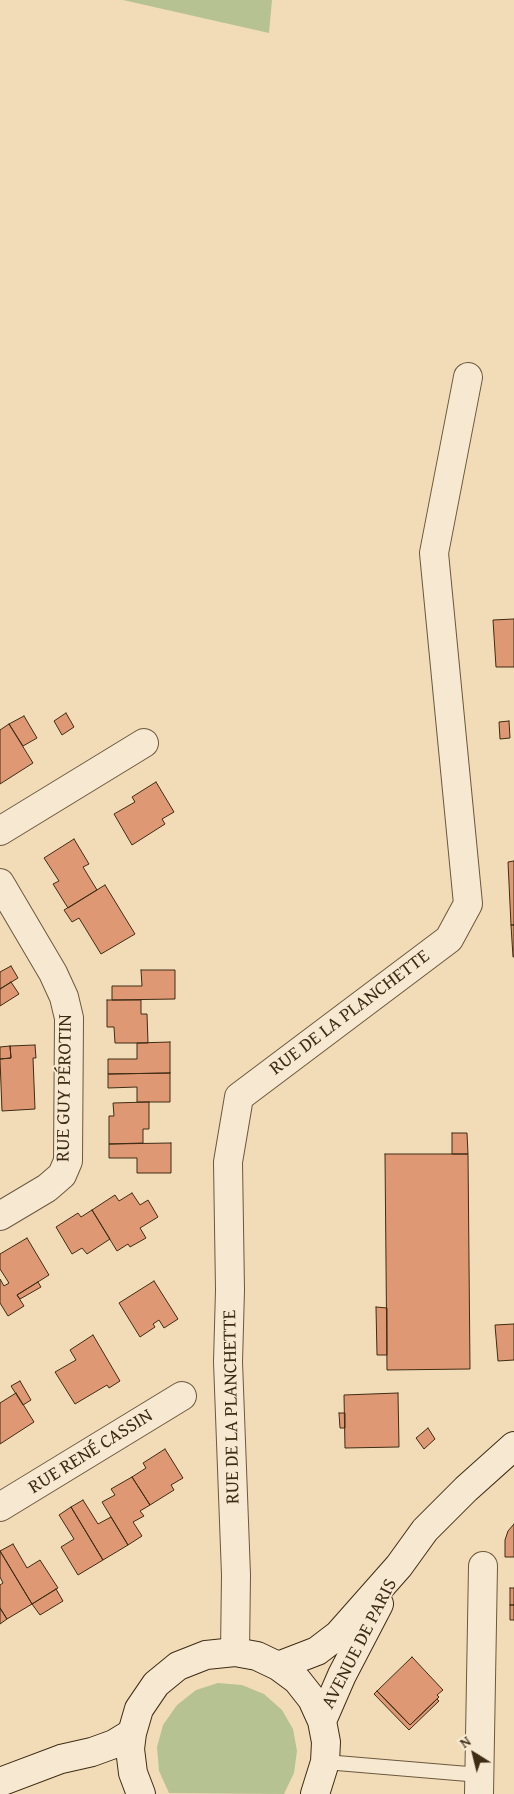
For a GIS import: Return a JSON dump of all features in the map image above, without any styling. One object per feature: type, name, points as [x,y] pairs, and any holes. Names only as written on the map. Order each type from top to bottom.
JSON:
[{"type":"street","name":"RUE DE LA PLANCHETTE","points":[[235,1652],[236,1576],[228,1362],[230,1290],[228,1162],[239,1097],[449,939],[468,904],[434,553],[468,377]]},
{"type":"street","points":[[0,831],[144,743]]},
{"type":"street","name":"RUE GUY PÉROTIN","points":[[0,883],[53,973],[64,997],[69,1018],[68,1161],[62,1174],[47,1188],[0,1216]]},
{"type":"street","name":"RUE RENÉ CASSIN","points":[[0,1508],[182,1396]]},
{"type":"street","name":"AVENUE DE PARIS","points":[[278,1666],[317,1651],[338,1635],[399,1566],[425,1530],[446,1508],[514,1446]]},
{"type":"street","name":"AVENUE DE PARIS","points":[[322,1721],[342,1675],[399,1566]]},
{"type":"street","points":[[480,1784],[483,1566]]},
{"type":"street","points":[[141,1794],[133,1773],[130,1749],[132,1733],[139,1709],[156,1684],[178,1666],[206,1655],[235,1652],[257,1656],[278,1666],[297,1680],[312,1699],[322,1721],[326,1742],[325,1762],[315,1794]]},
{"type":"street","points":[[6,1785],[61,1759],[92,1752],[132,1733]]},
{"type":"lane","points":[[325,1762],[480,1784]]},
{"type":"green space","points":[[123,0],[272,0],[269,33]]},
{"type":"green space","points":[[218,1683],[242,1685],[264,1694],[282,1710],[293,1729],[297,1751],[294,1773],[284,1794],[169,1793],[159,1771],[157,1747],[163,1725],[177,1705],[196,1690]]},
{"type":"building","points":[[514,619],[514,667],[496,667],[493,620]]},
{"type":"building","points":[[66,713],[74,727],[62,735],[54,721]]},
{"type":"building","points":[[24,716],[37,738],[23,746],[9,724]]},
{"type":"building","points":[[509,721],[510,738],[500,739],[499,722]]},
{"type":"building","points":[[9,724],[33,763],[0,784],[0,730]]},
{"type":"building","points":[[156,782],[174,812],[162,819],[165,824],[132,845],[114,814],[135,802],[132,797]]},
{"type":"building","points":[[74,839],[89,864],[83,867],[97,890],[68,908],[53,884],[59,881],[44,858]]},
{"type":"building","points":[[514,861],[514,925],[511,925],[508,862]]},
{"type":"building","points":[[105,885],[135,934],[101,954],[79,918],[72,922],[64,910]]},
{"type":"building","points":[[511,925],[514,925],[514,957],[513,957]]},
{"type":"building","points":[[11,966],[18,978],[0,989],[0,972]]},
{"type":"building","points":[[141,970],[175,970],[175,999],[112,1000],[112,986],[142,986]]},
{"type":"building","points":[[11,982],[19,994],[0,1006],[0,989]]},
{"type":"building","points":[[107,1000],[141,1000],[141,1014],[147,1014],[148,1043],[115,1043],[114,1027],[107,1027]]},
{"type":"building","points":[[170,1042],[170,1073],[108,1074],[108,1059],[137,1059],[137,1043]]},
{"type":"building","points":[[35,1045],[36,1058],[33,1058],[35,1109],[2,1111],[0,1059],[11,1058],[10,1046]]},
{"type":"building","points":[[10,1046],[11,1058],[0,1059],[0,1047]]},
{"type":"building","points":[[170,1073],[170,1102],[137,1102],[137,1087],[108,1088],[108,1074]]},
{"type":"building","points":[[149,1102],[149,1129],[143,1129],[143,1143],[109,1144],[109,1116],[114,1116],[113,1103]]},
{"type":"building","points":[[452,1133],[467,1133],[468,1154],[452,1154]]},
{"type":"building","points":[[171,1143],[171,1173],[137,1173],[137,1158],[109,1158],[109,1144]]},
{"type":"building","points":[[385,1154],[468,1154],[470,1369],[387,1370]]},
{"type":"building","points":[[132,1193],[140,1205],[148,1200],[158,1217],[140,1228],[146,1238],[130,1247],[128,1244],[117,1251],[92,1210],[115,1195],[119,1201]]},
{"type":"building","points":[[92,1210],[110,1239],[87,1254],[82,1248],[72,1254],[56,1227],[78,1213],[81,1217]]},
{"type":"building","points":[[27,1238],[49,1275],[17,1295],[24,1306],[8,1316],[0,1303],[0,1279],[4,1286],[9,1283],[0,1269],[0,1254]]},
{"type":"building","points":[[154,1281],[178,1319],[164,1328],[159,1320],[153,1324],[155,1327],[140,1337],[119,1303]]},
{"type":"building","points":[[38,1282],[41,1287],[20,1299],[17,1295]]},
{"type":"building","points":[[376,1307],[387,1308],[387,1355],[377,1355]]},
{"type":"building","points":[[514,1324],[514,1360],[498,1361],[495,1325]]},
{"type":"building","points":[[93,1335],[120,1381],[109,1388],[107,1385],[75,1404],[55,1372],[76,1360],[70,1350]]},
{"type":"building","points":[[20,1381],[31,1400],[23,1405],[11,1386]]},
{"type":"building","points":[[16,1393],[34,1422],[0,1444],[0,1403]]},
{"type":"building","points":[[398,1393],[399,1447],[345,1448],[344,1395]]},
{"type":"building","points":[[339,1413],[345,1413],[345,1428],[340,1428]]},
{"type":"building","points":[[428,1428],[435,1439],[424,1449],[416,1438]]},
{"type":"building","points":[[165,1449],[183,1478],[171,1485],[174,1490],[150,1505],[132,1477],[146,1468],[143,1463]]},
{"type":"building","points":[[132,1477],[150,1505],[140,1511],[144,1516],[133,1522],[142,1536],[128,1545],[102,1502],[115,1495],[111,1489]]},
{"type":"building","points":[[83,1500],[98,1524],[111,1517],[128,1545],[103,1560],[71,1507]]},
{"type":"building","points":[[71,1507],[103,1560],[78,1575],[61,1547],[74,1539],[59,1515]]},
{"type":"building","points":[[514,1524],[514,1557],[505,1557],[505,1540],[508,1531]]},
{"type":"building","points":[[13,1544],[27,1568],[40,1560],[58,1588],[32,1604],[0,1551]]},
{"type":"building","points":[[0,1551],[32,1604],[7,1619],[0,1608],[0,1585],[3,1583],[0,1577]]},
{"type":"building","points":[[510,1588],[514,1588],[514,1605],[510,1605]]},
{"type":"building","points":[[56,1589],[63,1601],[40,1615],[32,1604]]},
{"type":"building","points":[[510,1605],[514,1605],[514,1620],[510,1620]]},
{"type":"building","points":[[0,1608],[7,1619],[0,1624]]},
{"type":"building","points":[[412,1657],[443,1690],[437,1695],[439,1697],[410,1725],[377,1691]]},
{"type":"building","points":[[377,1691],[410,1725],[437,1699],[439,1701],[409,1730],[374,1694]]}]
